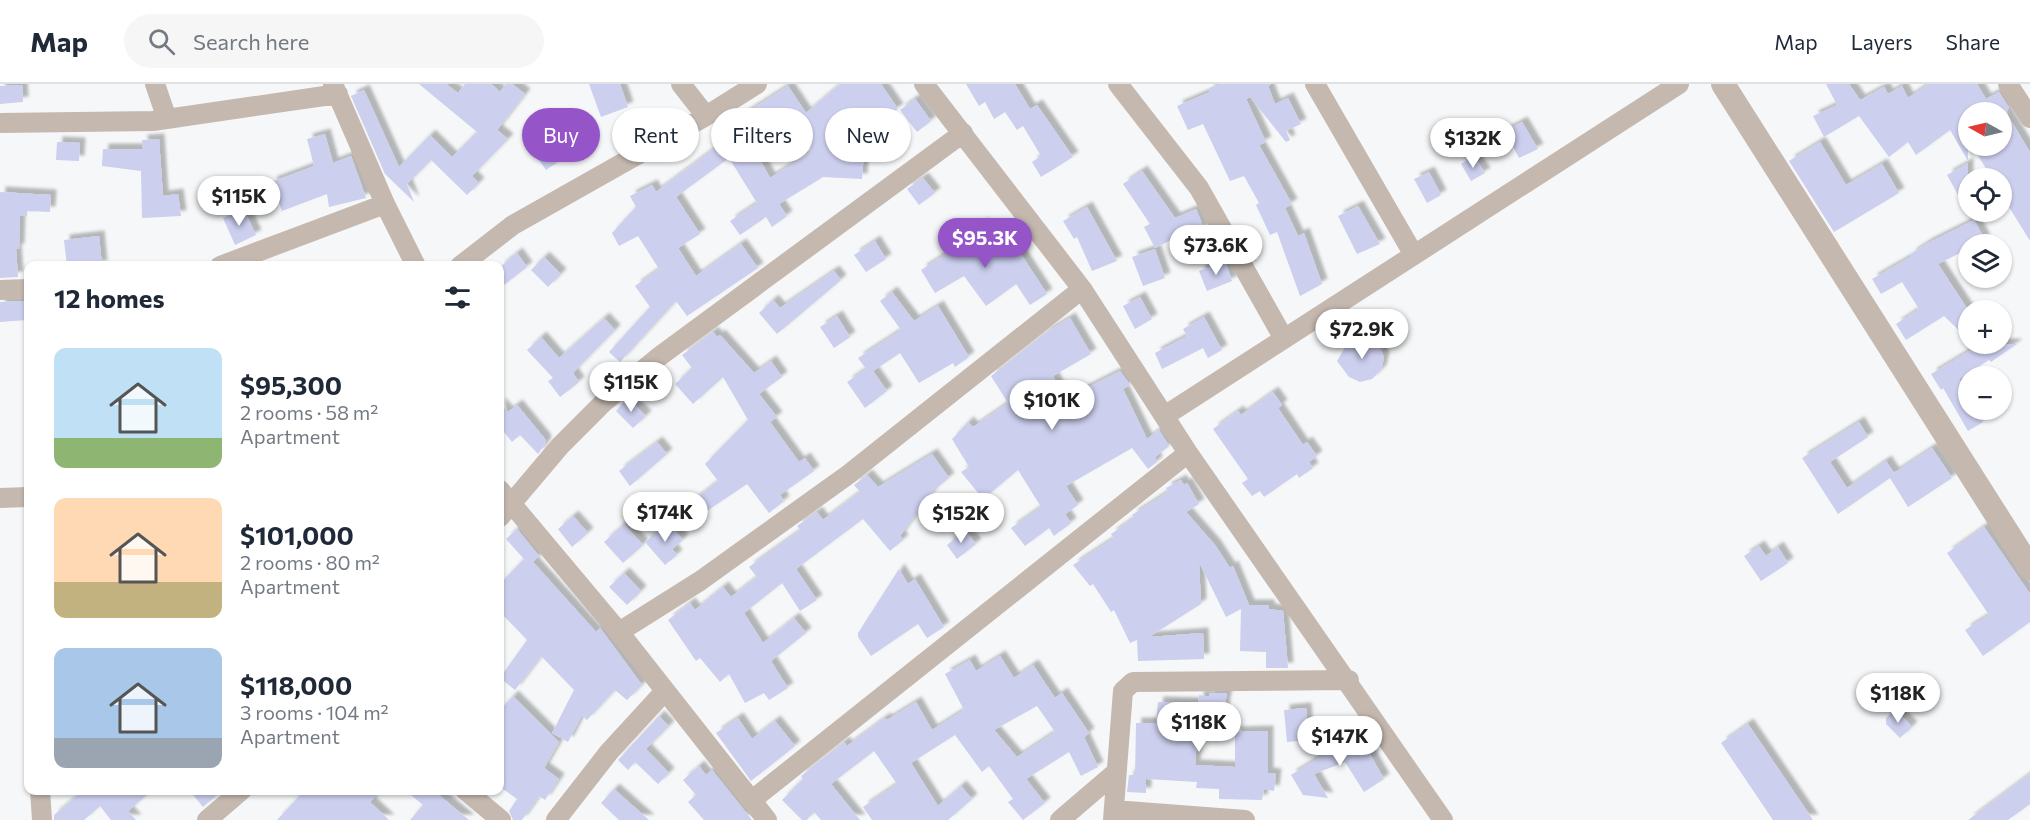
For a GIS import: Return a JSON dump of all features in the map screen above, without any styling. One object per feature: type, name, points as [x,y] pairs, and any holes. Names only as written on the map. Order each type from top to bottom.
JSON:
[{"type":"street","points":[[155,84],[167,119]]},
{"type":"street","points":[[681,84],[706,117]]},
{"type":"street","points":[[466,261],[513,225],[706,117],[757,84]]},
{"type":"street","points":[[924,84],[1082,289],[1188,453],[1348,680],[1443,820]]},
{"type":"street","points":[[1119,84],[1199,188],[1284,339]]},
{"type":"street","points":[[1315,84],[1414,255]]},
{"type":"street","points":[[1166,416],[1679,84]]},
{"type":"street","points":[[1723,84],[2029,566]]},
{"type":"street","points":[[2008,84],[2030,118]]},
{"type":"street","points":[[0,123],[167,119],[335,89],[385,204],[414,261]]},
{"type":"street","points":[[767,820],[619,632],[504,504],[604,402],[660,356],[963,133]]},
{"type":"street","points":[[233,261],[385,204]]},
{"type":"street","points":[[0,290],[24,289]]},
{"type":"street","points":[[619,632],[700,581],[849,474],[1082,289]]},
{"type":"street","points":[[752,800],[1188,453]]},
{"type":"street","points":[[0,498],[24,497]]},
{"type":"street","points":[[1245,820],[1114,815],[1115,773],[1123,691],[1133,682],[1348,680]]},
{"type":"street","points":[[556,820],[609,752],[665,691]]},
{"type":"street","points":[[1060,820],[1115,773]]},
{"type":"street","points":[[40,795],[42,820]]},
{"type":"street","points":[[207,820],[236,795]]},
{"type":"street","points":[[471,795],[501,820]]},
{"type":"building","points":[[419,84],[446,84],[458,93],[465,84],[491,84],[500,92],[506,84],[512,84],[525,94],[497,130],[508,139],[472,176],[479,183],[467,195],[431,160],[407,184],[414,202],[385,174],[351,96],[364,90],[399,167],[430,135],[452,157],[477,132]]},
{"type":"building","points":[[589,84],[620,84],[628,107],[612,108],[612,113],[601,117],[600,108],[598,108]]},
{"type":"building","points":[[840,84],[881,84],[897,108],[825,108],[825,162],[863,162],[862,179],[823,177],[779,204],[787,216],[772,227],[766,217],[740,235],[730,221],[757,203],[731,162],[761,162],[770,178],[795,162],[813,162],[812,108]]},
{"type":"building","points":[[966,84],[1015,84],[1030,109],[1037,105],[1073,157],[1041,177],[1032,162],[1041,156],[1023,126],[1017,130],[1005,112],[994,119],[985,102],[979,106]]},
{"type":"building","points":[[1220,84],[1271,84],[1268,86],[1275,104],[1288,98],[1301,124],[1286,131],[1290,140],[1286,142],[1250,97],[1246,99],[1266,142],[1259,145],[1292,204],[1285,208],[1298,236],[1304,233],[1322,284],[1300,296],[1277,232],[1270,235],[1256,205],[1259,203],[1244,176],[1230,181],[1203,124],[1188,130],[1177,106],[1210,92],[1209,88]]},
{"type":"building","points":[[1826,84],[1849,84],[1860,100],[1884,87],[1888,94],[1902,86],[1908,98],[1929,84],[1977,84],[1986,99],[1999,92],[2005,102],[1958,102],[1958,144],[1950,130],[1916,155],[1908,142],[1889,157],[1859,116],[1824,137],[1813,116],[1837,105]]},
{"type":"building","points":[[22,85],[23,102],[0,104],[0,86]]},
{"type":"building","points":[[788,86],[803,108],[754,108]]},
{"type":"building","points":[[915,99],[931,121],[917,132],[911,124],[911,108],[903,108]]},
{"type":"building","points":[[1522,122],[1538,149],[1519,158],[1505,131]]},
{"type":"building","points":[[2012,122],[2030,152],[2030,241],[2012,212],[2012,168],[1986,168],[1978,156],[2012,156]]},
{"type":"building","points":[[325,134],[333,163],[351,156],[366,198],[329,207],[327,194],[282,211],[271,182],[314,166],[307,139]]},
{"type":"building","points":[[159,139],[163,196],[178,194],[181,216],[142,218],[141,171],[102,166],[103,149],[143,149],[142,140]]},
{"type":"building","points":[[57,142],[80,143],[79,161],[56,160]]},
{"type":"building","points":[[1820,142],[1846,185],[1882,164],[1899,193],[1834,232],[1789,161]]},
{"type":"building","points":[[711,151],[711,162],[724,162],[676,197],[700,234],[678,248],[696,276],[741,244],[758,268],[687,316],[676,301],[620,362],[609,352],[650,307],[635,286],[659,269],[638,236],[619,246],[612,233],[636,207],[630,196],[652,185],[656,192]]},
{"type":"building","points":[[1474,156],[1485,173],[1471,181],[1461,164]]},
{"type":"building","points":[[540,162],[558,162],[546,170]]},
{"type":"building","points":[[1958,169],[1958,195],[1947,175]]},
{"type":"building","points":[[1142,171],[1175,218],[1196,209],[1204,229],[1184,237],[1183,234],[1155,248],[1144,227],[1150,224],[1123,184]]},
{"type":"building","points":[[1429,172],[1441,195],[1427,203],[1414,179]]},
{"type":"building","points":[[923,178],[935,193],[919,205],[907,189]]},
{"type":"building","points":[[0,192],[51,195],[50,212],[27,211],[27,216],[20,215],[19,249],[16,249],[18,277],[0,278]]},
{"type":"building","points":[[1358,206],[1380,244],[1357,254],[1338,216]]},
{"type":"building","points":[[1087,207],[1117,261],[1092,271],[1077,237],[1074,239],[1063,221]]},
{"type":"building","points":[[243,208],[256,235],[235,245],[223,218]]},
{"type":"building","points":[[1970,222],[1975,222],[1982,234],[1958,234],[1958,254],[1938,264],[1961,300],[1958,300],[1958,329],[1944,316],[1906,340],[1896,324],[1919,309],[1902,282],[1881,294],[1872,279],[1912,256],[1911,254]]},
{"type":"building","points":[[983,223],[1001,254],[1015,245],[1047,294],[1030,305],[1016,284],[986,306],[964,276],[935,293],[921,270],[971,237],[969,233]]},
{"type":"building","points":[[99,236],[102,261],[66,261],[64,240]]},
{"type":"building","points":[[875,241],[886,259],[866,272],[854,255]]},
{"type":"building","points":[[1155,249],[1165,278],[1143,286],[1132,257]]},
{"type":"building","points":[[517,253],[527,267],[504,285],[504,264]]},
{"type":"building","points":[[544,257],[561,274],[548,287],[531,270]]},
{"type":"building","points":[[1225,261],[1232,281],[1207,291],[1199,271]]},
{"type":"building","points":[[834,271],[841,280],[777,334],[759,313],[773,300],[780,308]]},
{"type":"building","points":[[892,292],[914,321],[938,306],[969,357],[955,367],[953,363],[919,383],[900,353],[873,371],[887,391],[865,408],[847,382],[866,369],[858,358],[901,330],[880,301]]},
{"type":"building","points":[[1140,297],[1152,319],[1135,329],[1123,306]]},
{"type":"building","points":[[24,301],[24,320],[0,322],[0,302]]},
{"type":"building","points":[[837,316],[850,337],[834,348],[820,327]]},
{"type":"building","points":[[1204,317],[1222,350],[1208,358],[1203,348],[1162,369],[1155,353],[1187,336],[1183,329]]},
{"type":"building","points":[[604,318],[615,330],[573,373],[579,382],[560,397],[548,381],[553,378],[527,350],[541,337],[559,358]]},
{"type":"building","points":[[1070,318],[1091,354],[1053,376],[1065,399],[1120,371],[1130,385],[1123,389],[1147,439],[1159,430],[1169,446],[1155,457],[1157,462],[1148,469],[1132,448],[1066,486],[1078,505],[1065,514],[1071,523],[1054,536],[1049,528],[1025,546],[1011,528],[1041,507],[1018,470],[983,499],[961,472],[969,467],[952,439],[968,422],[973,427],[1008,403],[991,376],[1048,331]]},
{"type":"building","points":[[713,332],[717,337],[720,335],[754,373],[771,361],[782,377],[759,394],[777,417],[770,422],[799,462],[805,458],[814,471],[780,495],[784,501],[769,513],[747,484],[692,521],[683,509],[718,481],[705,464],[748,420],[723,377],[693,404],[675,384],[692,368],[682,355]]},
{"type":"building","points":[[1358,338],[1370,339],[1380,347],[1384,358],[1381,370],[1372,379],[1360,382],[1349,377],[1337,361],[1347,344]]},
{"type":"building","points":[[1964,354],[2003,354],[1980,366],[1958,366],[1958,414],[1943,388],[1941,390],[1931,374]]},
{"type":"building","points":[[1273,392],[1282,405],[1278,408],[1303,445],[1307,442],[1317,456],[1309,462],[1313,468],[1299,478],[1297,474],[1264,497],[1260,491],[1252,496],[1242,483],[1248,479],[1213,429],[1238,411],[1241,415]]},
{"type":"building","points":[[628,398],[646,416],[633,428],[616,411]]},
{"type":"building","points":[[517,405],[546,443],[538,454],[520,435],[512,442],[504,432],[504,408],[508,412]]},
{"type":"building","points":[[1962,420],[1982,420],[1983,422],[1968,431]]},
{"type":"building","points":[[1859,422],[1868,437],[1830,462],[1847,488],[1886,461],[1894,473],[1932,448],[1952,478],[1908,507],[1890,478],[1838,514],[1802,458]]},
{"type":"building","points":[[657,442],[667,454],[630,486],[619,471]]},
{"type":"building","points":[[932,454],[949,478],[934,490],[900,536],[903,540],[890,551],[863,519],[796,569],[817,600],[800,611],[782,583],[744,613],[763,643],[794,618],[806,633],[771,661],[788,688],[769,700],[764,693],[745,703],[729,674],[720,682],[700,658],[696,661],[668,620],[690,603],[695,610],[723,587],[731,597],[757,577],[749,567],[801,530],[797,526],[817,512],[823,520],[860,492],[854,485],[867,475],[878,487]]},
{"type":"building","points":[[1181,480],[1184,485],[1187,483],[1199,504],[1186,512],[1215,545],[1230,568],[1233,566],[1249,605],[1269,605],[1269,609],[1283,611],[1288,668],[1266,668],[1266,652],[1240,651],[1241,609],[1226,617],[1199,562],[1201,604],[1149,637],[1203,633],[1204,659],[1138,661],[1137,640],[1130,643],[1114,610],[1111,612],[1093,584],[1090,586],[1073,565],[1114,538],[1111,534],[1134,518],[1132,515],[1168,492],[1166,488]]},
{"type":"building","points":[[573,516],[588,533],[572,547],[558,529]]},
{"type":"building","points":[[668,523],[683,540],[672,549],[677,555],[665,565],[645,542]]},
{"type":"building","points":[[624,524],[643,545],[623,563],[604,542]]},
{"type":"building","points":[[1984,527],[2030,594],[2030,622],[1983,656],[1965,630],[1989,615],[1947,553]]},
{"type":"building","points":[[517,529],[539,556],[533,562],[596,632],[600,628],[642,685],[627,700],[615,690],[587,720],[582,715],[568,742],[552,733],[574,690],[541,656],[515,690],[504,681],[504,672],[527,640],[504,616],[504,580],[524,559],[506,539]]},
{"type":"building","points":[[965,530],[976,544],[957,559],[947,545]]},
{"type":"building","points":[[1759,546],[1766,556],[1778,547],[1788,563],[1761,581],[1744,556]]},
{"type":"building","points":[[899,569],[908,584],[915,579],[944,627],[927,638],[918,624],[871,656],[858,637],[858,633]]},
{"type":"building","points":[[624,573],[641,591],[627,605],[609,587]]},
{"type":"building","points":[[1000,656],[1014,678],[1033,665],[1055,698],[1062,693],[1089,733],[1084,737],[1098,767],[1081,776],[1069,752],[1026,779],[1045,803],[1023,820],[1008,802],[1013,799],[989,766],[982,772],[955,735],[911,763],[938,806],[961,786],[972,799],[948,820],[872,820],[863,807],[897,784],[874,751],[831,784],[860,820],[821,820],[814,812],[807,820],[802,820],[782,800],[803,779],[801,776],[844,742],[847,746],[885,718],[887,720],[916,702],[932,730],[964,710],[945,674],[970,660],[976,671]],"holes":[[[1037,706],[1055,732],[1017,757],[994,730]]]},
{"type":"building","points":[[1209,693],[1227,693],[1222,720],[1199,716],[1195,765],[1235,767],[1235,732],[1268,731],[1268,773],[1276,774],[1274,791],[1264,789],[1262,800],[1219,799],[1219,789],[1196,788],[1197,782],[1146,779],[1146,793],[1127,792],[1129,775],[1135,775],[1136,723],[1156,723],[1158,702],[1198,703],[1199,695],[1209,697]]},
{"type":"building","points":[[513,696],[559,742],[544,768],[559,779],[545,800],[539,796],[522,820],[513,820],[509,811],[517,799],[504,790],[504,706]]},
{"type":"building","points":[[1306,708],[1309,740],[1287,742],[1284,710]]},
{"type":"building","points":[[1895,709],[1912,727],[1900,738],[1886,724],[1886,718]]},
{"type":"building","points":[[659,716],[669,726],[646,749],[669,773],[658,784],[635,762],[628,770],[618,760]]},
{"type":"building","points":[[738,718],[752,739],[775,721],[795,746],[751,781],[716,733]]},
{"type":"building","points":[[1748,724],[1813,820],[1773,820],[1721,743]]},
{"type":"building","points":[[1358,733],[1384,779],[1364,792],[1345,762],[1314,774],[1328,798],[1303,795],[1291,775]]},
{"type":"building","points":[[699,766],[706,775],[712,770],[752,820],[704,820],[688,802],[696,795],[683,780]]},
{"type":"building","points":[[2030,774],[2030,804],[2008,820],[1968,820]]},
{"type":"building","points":[[614,789],[649,820],[619,820],[601,803]]},
{"type":"building","points":[[78,795],[147,795],[128,811],[136,820],[111,820],[100,806],[84,820],[54,820],[54,815]]},
{"type":"building","points":[[193,795],[215,795],[216,796],[203,807]]},
{"type":"building","points":[[300,795],[376,795],[370,802],[389,820],[277,820]]},
{"type":"building","points":[[411,795],[439,795],[469,820],[410,820],[423,805]]}]
